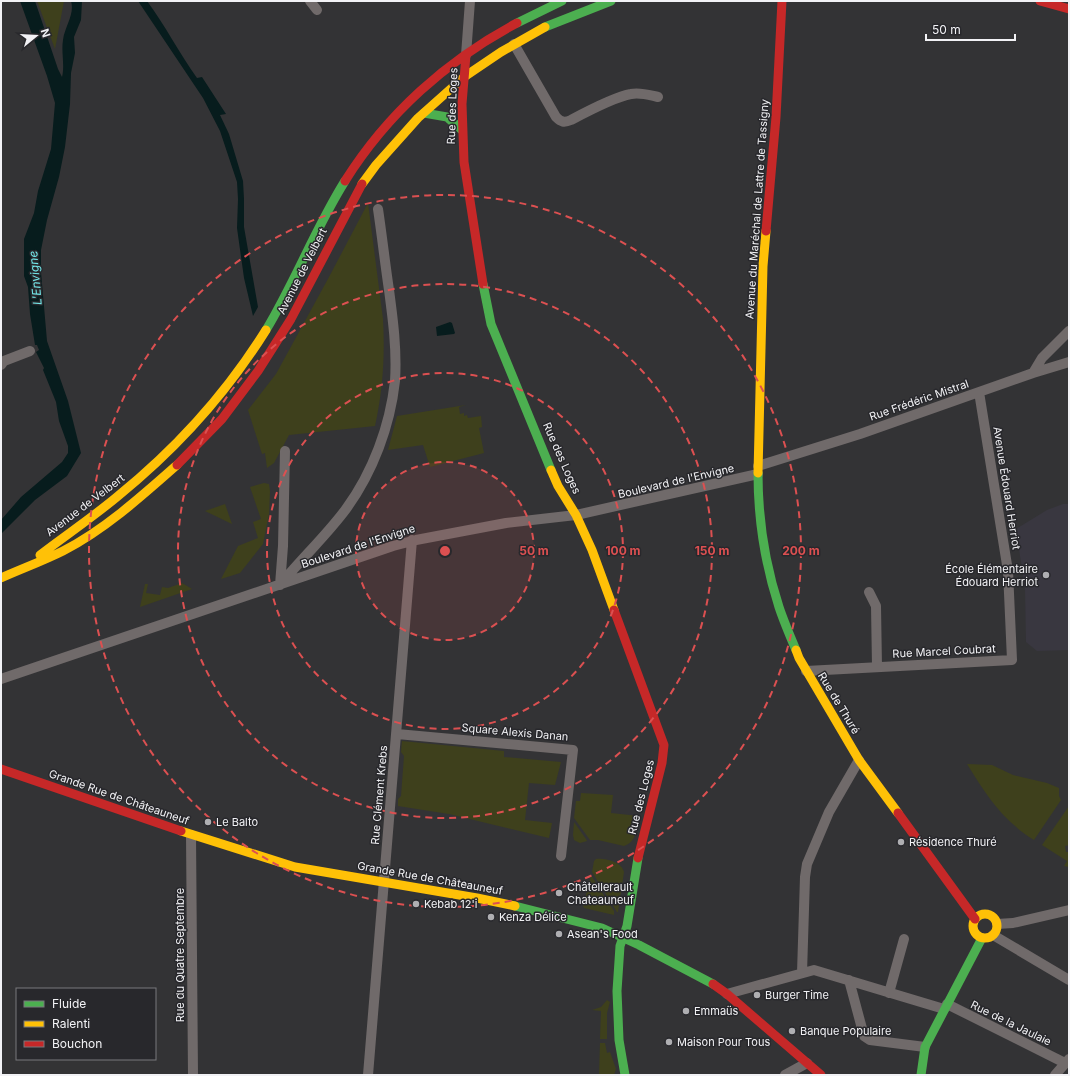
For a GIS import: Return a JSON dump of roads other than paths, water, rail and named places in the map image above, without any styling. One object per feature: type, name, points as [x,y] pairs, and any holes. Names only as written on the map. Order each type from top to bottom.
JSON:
[{"type":"main road","name":"Avenue de Velbert","points":[[24,567],[130,487],[167,453],[227,386],[277,311],[327,211],[344,182],[363,154],[404,106],[448,68],[466,55],[506,29],[562,1]]},
{"type":"main road","name":"Avenue de Velbert","points":[[1,578],[63,551],[101,527],[137,500],[177,465],[222,419],[284,333],[359,189],[376,165],[424,113],[464,77],[514,44],[550,25],[611,1]]},
{"type":"main road","name":"Avenue du Maréchal de Lattre de Tassigny","points":[[758,470],[763,266],[776,117],[782,1]]},
{"type":"main road","points":[[1040,1],[1069,8]]},
{"type":"main road","name":"Rue des Loges","points":[[466,55],[462,130],[464,162],[487,308],[491,324],[558,486],[576,515],[592,550],[664,745],[664,754],[638,859],[627,926],[620,946],[618,964],[618,1022],[619,1040],[625,1075]]},
{"type":"main road","points":[[424,113],[447,117],[462,130]]},
{"type":"main road","name":"Rue de Thuré","points":[[758,470],[761,530],[769,570],[779,607],[806,671],[859,760],[975,919]]},
{"type":"main road","name":"Grande Rue de Châteauneuf","points":[[1,769],[191,835],[295,867],[465,895],[509,904],[602,928],[713,984],[727,994],[821,1075]]},
{"type":"main road","points":[[986,914],[993,917],[997,924],[997,928],[993,935],[986,938],[978,937],[974,931],[973,923],[975,919],[982,915],[986,914]]},
{"type":"main road","points":[[921,1075],[925,1047],[982,938]]},
{"type":"street","points":[[310,1],[317,10]]},
{"type":"street","name":"Rue des Loges","points":[[466,55],[470,1]]},
{"type":"street","points":[[514,44],[556,117],[561,122],[571,120],[630,94],[646,94],[658,97]]},
{"type":"street","points":[[280,584],[304,556],[332,528],[347,508],[365,478],[379,447],[390,416],[395,380],[394,329],[378,209]]},
{"type":"street","points":[[1033,373],[1042,358],[1069,331]]},
{"type":"street","points":[[1,365],[4,361],[30,351]]},
{"type":"street","name":"Rue Frédéric Mistral","points":[[758,470],[1033,373],[1069,362]]},
{"type":"street","name":"Avenue Édouard Herriot","points":[[979,392],[1008,571],[1012,660]]},
{"type":"street","points":[[280,584],[285,451]]},
{"type":"street","name":"Boulevard de l'Envigne","points":[[1,679],[412,540],[506,523],[576,515],[758,470]]},
{"type":"street","name":"Rue Clément Krebs","points":[[368,1075],[412,540]]},
{"type":"street","name":"Rue Marcel Coubrat","points":[[869,592],[876,606],[877,667]]},
{"type":"street","name":"Rue Marcel Coubrat","points":[[806,671],[1012,660]]},
{"type":"street","name":"Square Alexis Danan","points":[[397,734],[573,750],[561,856]]},
{"type":"street","points":[[802,972],[805,878],[807,864],[829,812],[859,760]]},
{"type":"street","name":"Rue du Quatre Septembre","points":[[191,835],[193,1075]]},
{"type":"street","points":[[997,924],[1014,923],[1069,910]]},
{"type":"street","points":[[993,935],[1069,980]]},
{"type":"street","points":[[890,993],[904,939]]},
{"type":"street","name":"Rue de la Jaulaie","points":[[727,994],[802,972],[814,970],[890,993],[946,1007],[1067,1061]]},
{"type":"street","points":[[849,980],[864,1036],[870,1040],[925,1047]]},
{"type":"street","points":[[1055,1075],[1067,1061]]},
{"type":"street","points":[[785,1075],[807,1063]]},
{"type":"water","name":"L'Envigne","points":[[20,1],[35,1],[62,77],[63,40],[72,11],[71,1],[82,1],[81,20],[74,37],[75,53],[71,73],[70,104],[65,147],[41,250],[41,272],[47,341],[68,401],[81,453],[67,476],[35,500],[1,534],[1,520],[21,497],[62,462],[68,453],[68,446],[59,421],[56,402],[43,370],[44,368],[36,352],[39,350],[37,345],[35,345],[30,314],[28,287],[24,276],[24,239],[34,213],[38,191],[51,149],[55,103]]},
{"type":"water","points":[[138,1],[147,1],[197,78],[202,77],[226,114],[220,115],[229,134],[243,181],[244,227],[258,307],[253,316],[244,278],[237,228],[237,182],[220,131],[203,98]]},
{"type":"water","points":[[450,322],[452,323],[455,333],[437,336],[436,327]]},
{"type":"place","name":"École Élémentaire Édouard Herriot","points":[[1046,575]]},
{"type":"place","name":"Le Balto","points":[[208,822]]},
{"type":"place","name":"Résidence Thuré","points":[[901,842]]},
{"type":"place","name":"Châtellerault Chateauneuf","points":[[559,893]]},
{"type":"place","name":"Kebab 12'i","points":[[416,904]]},
{"type":"place","name":"Kenza Délice","points":[[491,917]]},
{"type":"place","name":"Asean's Food","points":[[559,934]]},
{"type":"place","name":"Burger Time","points":[[757,995]]},
{"type":"place","name":"Emmaüs","points":[[686,1011]]},
{"type":"place","name":"Banque Populaire","points":[[792,1031]]},
{"type":"place","name":"Maison Pour Tous","points":[[669,1042]]}]
